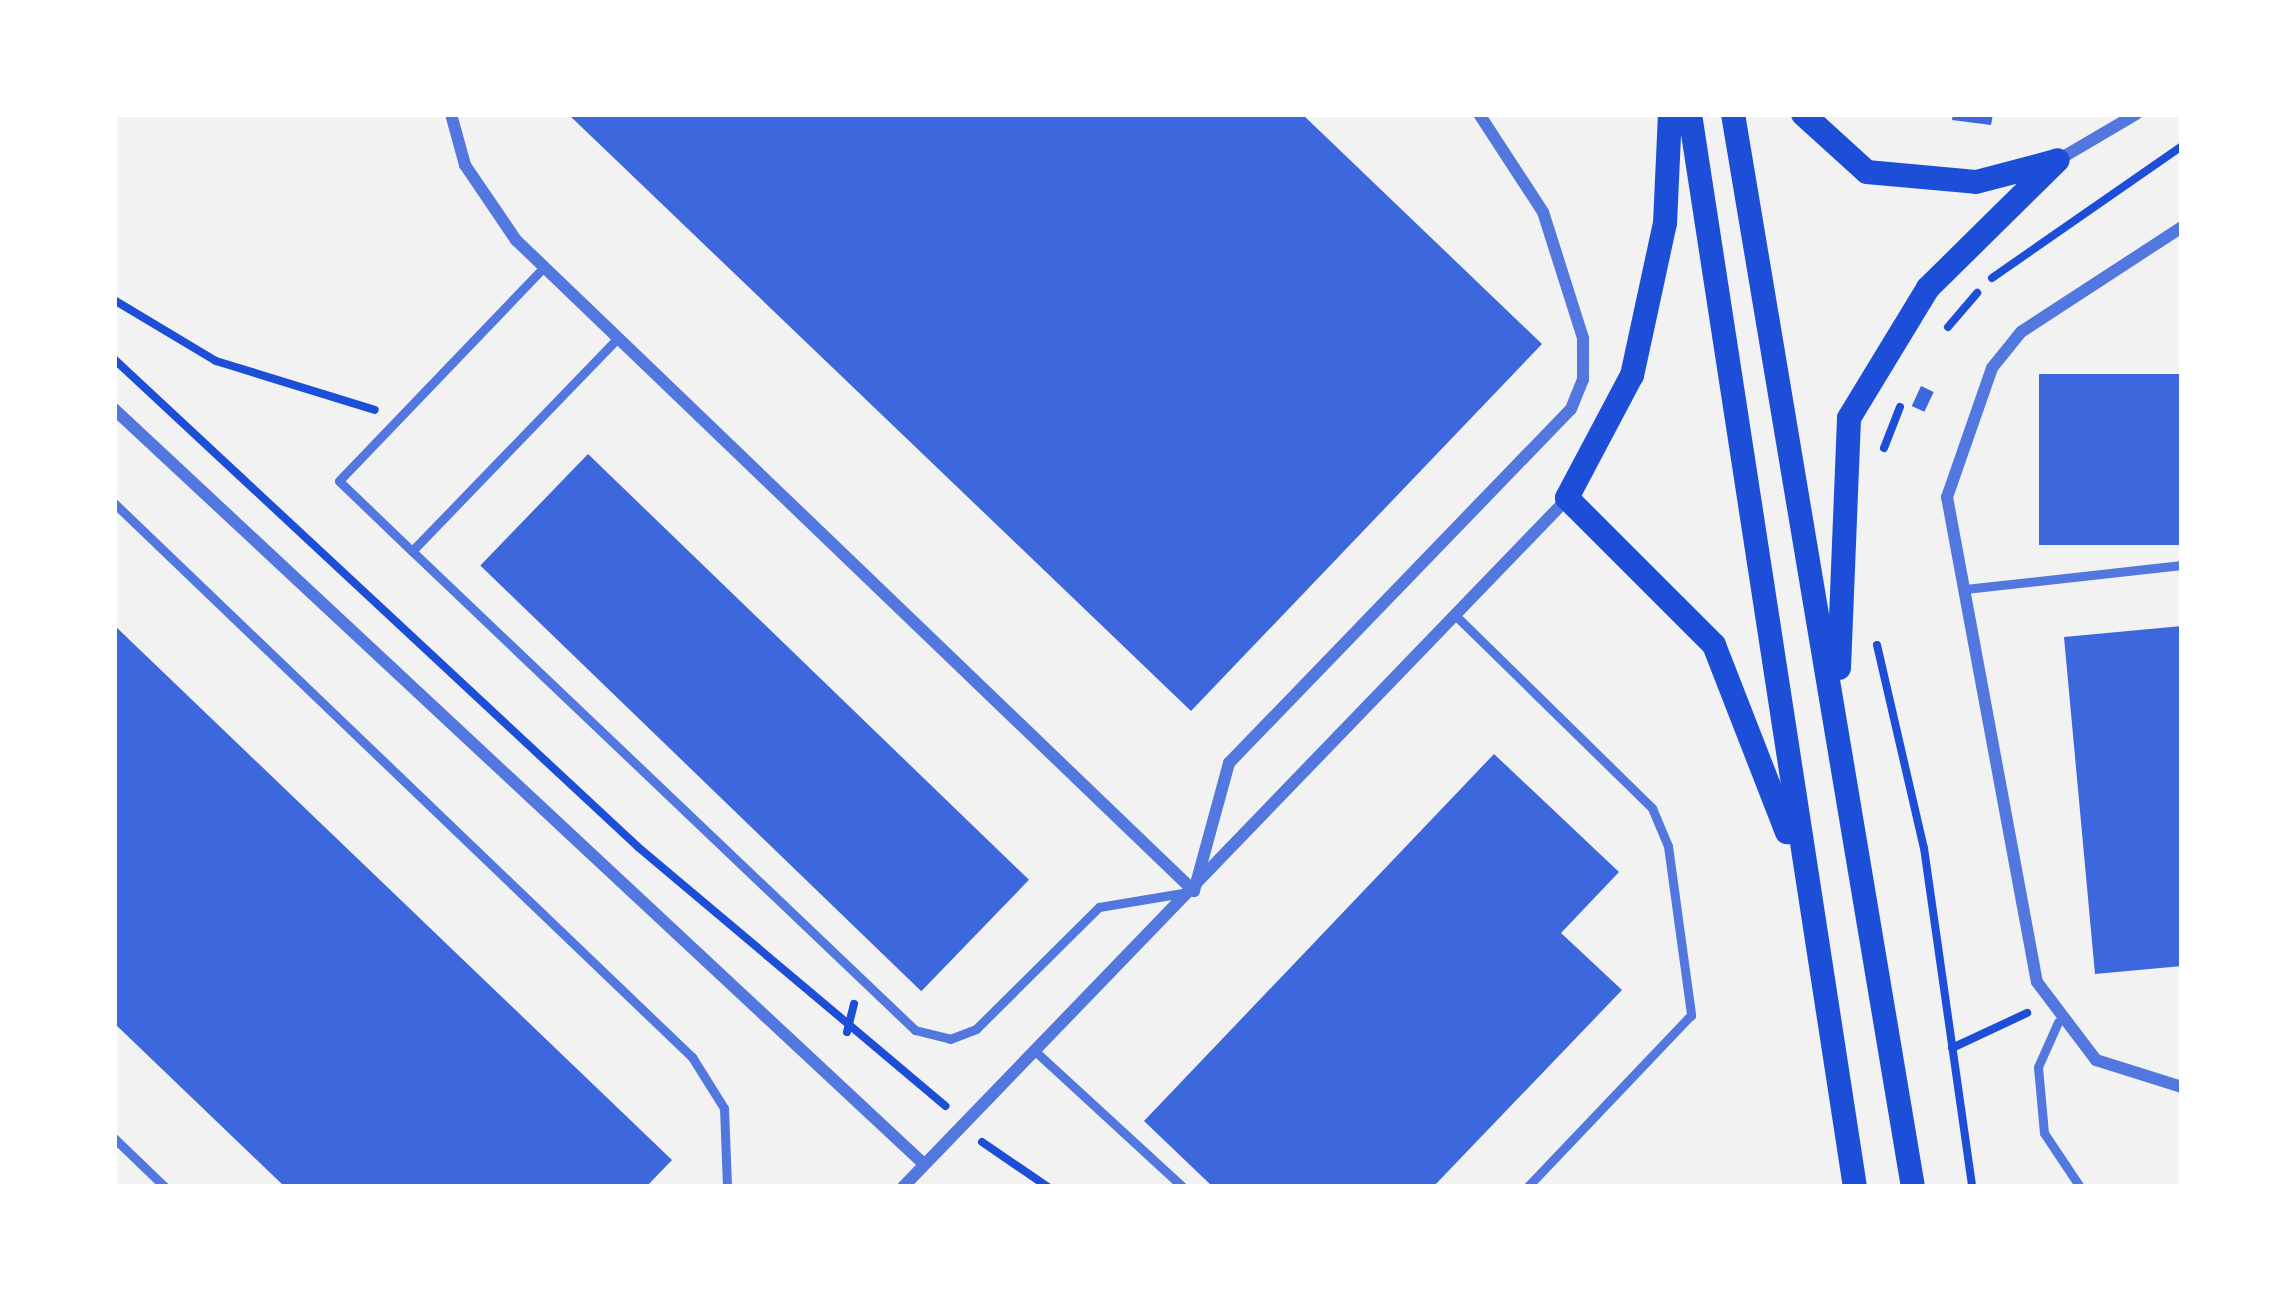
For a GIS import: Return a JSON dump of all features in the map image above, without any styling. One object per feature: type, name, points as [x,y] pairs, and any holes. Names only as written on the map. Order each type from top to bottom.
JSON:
[{"type":"main road","points":[[1670,114],[1665,223],[1632,375],[1567,498],[1714,645],[1800,864]]},
{"type":"main road","points":[[1690,114],[1800,864],[1855,1187]]},
{"type":"main road","points":[[1733,114],[1838,712],[1913,1187]]},
{"type":"main road","points":[[1803,114],[1867,172],[1976,182],[2058,160]]},
{"type":"main road","points":[[1838,712],[1849,418],[1928,288],[2058,160]]},
{"type":"street","points":[[451,114],[490,208],[544,267],[1194,891]]},
{"type":"street","points":[[1194,891],[1229,763],[1571,409],[1583,380],[1583,338],[1544,212],[1479,114]]},
{"type":"street","points":[[2058,160],[2136,114]]},
{"type":"street","points":[[2182,227],[2020,332],[1992,368],[1947,497],[2048,1004],[2058,1022],[2096,1060],[2182,1087]]},
{"type":"street","points":[[114,409],[924,1165]]},
{"type":"street","points":[[903,1187],[1194,891],[1567,498]]},
{"type":"lane","points":[[544,267],[339,481],[915,1030],[950,1039],[976,1029],[1099,908],[1194,891]]},
{"type":"lane","points":[[412,551],[617,340]]},
{"type":"lane","points":[[115,503],[692,1057],[724,1108],[727,1187]]},
{"type":"lane","points":[[1965,590],[2182,565]]},
{"type":"lane","points":[[1455,615],[1652,808],[1669,847],[1691,1015],[1527,1187]]},
{"type":"lane","points":[[2058,1022],[2038,1067],[2044,1133],[2080,1187]]},
{"type":"lane","points":[[1036,1052],[1183,1187]]},
{"type":"lane","points":[[114,1138],[166,1187]]},
{"type":"path","points":[[114,300],[216,361],[398,420]]},
{"type":"path","points":[[114,358],[638,848],[963,1123],[1048,1187]]},
{"type":"path","points":[[1924,848],[1972,1187]]},
{"type":"path","points":[[1952,1048],[2048,1004]]},
{"type":"building","points":[[568,114],[1302,114],[1542,344],[1191,711]]},
{"type":"building","points":[[1953,114],[1993,114],[1991,125],[1952,120]]},
{"type":"building","points":[[2039,374],[2182,374],[2182,545],[2039,545]]},
{"type":"building","points":[[1921,386],[1934,392],[1924,412],[1912,406]]},
{"type":"building","points":[[588,454],[1029,880],[921,991],[480,565]]},
{"type":"building","points":[[114,625],[672,1160],[646,1187],[285,1187],[114,1023]]},
{"type":"building","points":[[2182,626],[2182,966],[2095,974],[2064,637]]},
{"type":"building","points":[[1494,754],[1619,872],[1561,933],[1622,990],[1433,1187],[1213,1187],[1144,1121]]}]
